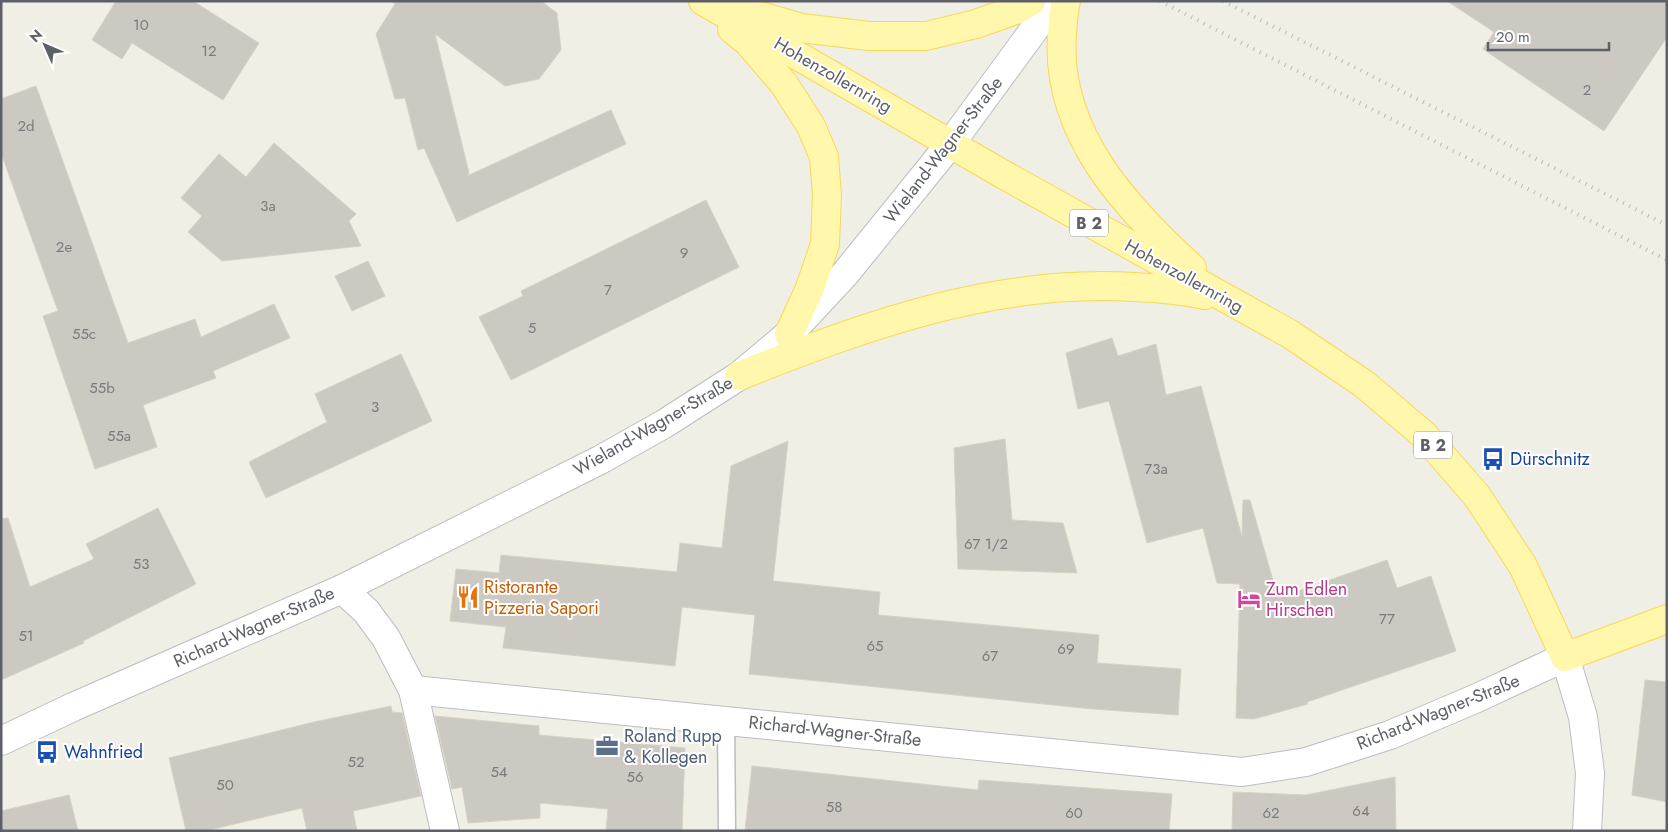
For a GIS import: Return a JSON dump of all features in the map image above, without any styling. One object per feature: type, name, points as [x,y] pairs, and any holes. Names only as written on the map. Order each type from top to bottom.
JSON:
[{"type":"main road","name":"Hohenzollernring","points":[[702,1],[1006,176],[1290,334],[1364,384],[1424,435],[1477,496],[1523,566],[1565,658]]},
{"type":"main road","points":[[702,1],[748,42],[784,84],[811,126],[824,157],[828,195],[825,244],[810,288],[789,334]]},
{"type":"main road","points":[[708,1],[801,28],[879,36],[926,36],[976,24],[1018,9],[1032,1]]},
{"type":"main road","points":[[1066,1],[1061,50],[1064,83],[1069,106],[1088,148],[1121,197],[1168,246],[1228,300]]},
{"type":"main road","points":[[739,376],[822,343],[878,324],[946,305],[1035,289],[1087,285],[1177,289],[1228,300]]},
{"type":"main road","name":"Richard-Wagner-Straße","points":[[1565,658],[1667,619]]},
{"type":"street","name":"Wieland-Wagner-Straße","points":[[342,589],[600,460],[664,424],[739,376],[789,334],[844,274],[951,143],[1055,1]]},
{"type":"street","name":"Richard-Wagner-Straße","points":[[1,741],[82,703],[342,589],[366,611],[386,638],[413,690],[1242,772],[1306,762],[1390,735],[1565,658]]},
{"type":"street","points":[[1565,658],[1584,716],[1590,773],[1587,831]]},
{"type":"street","points":[[413,690],[445,831]]},
{"type":"lane","points":[[726,721],[728,831]]},
{"type":"building","points":[[116,1],[193,1],[259,43],[223,100],[132,43],[122,59],[92,40]]},
{"type":"building","points":[[391,1],[541,1],[557,13],[561,50],[539,79],[505,86],[435,34],[469,173],[467,176],[611,110],[626,144],[457,222],[424,148],[418,150],[405,98],[395,99],[376,34],[395,4]]},
{"type":"building","points":[[1447,1],[1667,1],[1667,37],[1604,131],[1483,49],[1494,32]]},
{"type":"building","points":[[36,86],[128,343],[195,319],[201,337],[274,304],[290,338],[213,371],[216,378],[143,405],[157,447],[95,469],[43,316],[58,311],[1,153],[1,99]]},
{"type":"building","points":[[274,143],[356,214],[349,221],[361,246],[222,261],[188,232],[202,216],[181,198],[219,154],[246,177]]},
{"type":"building","points":[[706,200],[739,267],[511,380],[479,317],[523,296],[521,291]]},
{"type":"building","points":[[368,261],[385,296],[352,311],[335,276]]},
{"type":"building","points":[[1112,338],[1118,356],[1156,344],[1166,395],[1201,386],[1242,537],[1243,500],[1250,500],[1278,598],[1387,560],[1397,588],[1431,576],[1456,651],[1307,702],[1308,704],[1254,719],[1236,718],[1240,584],[1217,583],[1203,528],[1147,543],[1109,401],[1078,409],[1066,353]]},
{"type":"building","points":[[401,354],[432,421],[266,498],[249,462],[327,422],[315,394]]},
{"type":"building","points":[[1005,439],[1012,520],[1063,523],[1077,573],[958,569],[954,448]]},
{"type":"building","points":[[788,441],[773,581],[880,592],[878,615],[1099,635],[1097,663],[1181,669],[1178,715],[1093,709],[749,674],[755,615],[682,607],[675,666],[503,648],[506,627],[450,621],[456,569],[499,573],[501,555],[677,572],[680,543],[722,548],[731,466]]},
{"type":"building","points":[[158,508],[196,584],[83,641],[84,643],[1,680],[1,519],[8,518],[30,587],[94,559],[86,544]]},
{"type":"building","points":[[1645,680],[1667,682],[1667,802],[1632,795]]},
{"type":"building","points":[[391,706],[392,712],[402,713],[421,796],[353,811],[357,831],[307,831],[302,808],[205,831],[186,831],[169,758],[314,722]]},
{"type":"building","points":[[435,716],[539,726],[539,735],[685,748],[682,831],[606,831],[608,809],[540,803],[540,818],[468,823],[462,787],[452,789]]},
{"type":"building","points":[[752,766],[978,790],[979,780],[1172,794],[1169,831],[745,831]]},
{"type":"building","points":[[1395,777],[1396,831],[1232,831],[1233,792],[1306,795]]},
{"type":"building","points":[[69,795],[78,831],[1,831],[1,811]]},
{"type":"railway","points":[[1160,1],[1667,260]]},
{"type":"railway","points":[[1223,1],[1667,225]]},
{"type":"place","name":"Dürschnitz","points":[[1493,459]]},
{"type":"place","name":"Ristorante Pizzeria Sapori","points":[[468,597]]},
{"type":"place","name":"Zum Edlen Hirschen","points":[[1249,599]]},
{"type":"place","name":"Roland Rupp & Kollegen","points":[[607,746]]},
{"type":"place","name":"Wahnfried","points":[[47,752]]}]
